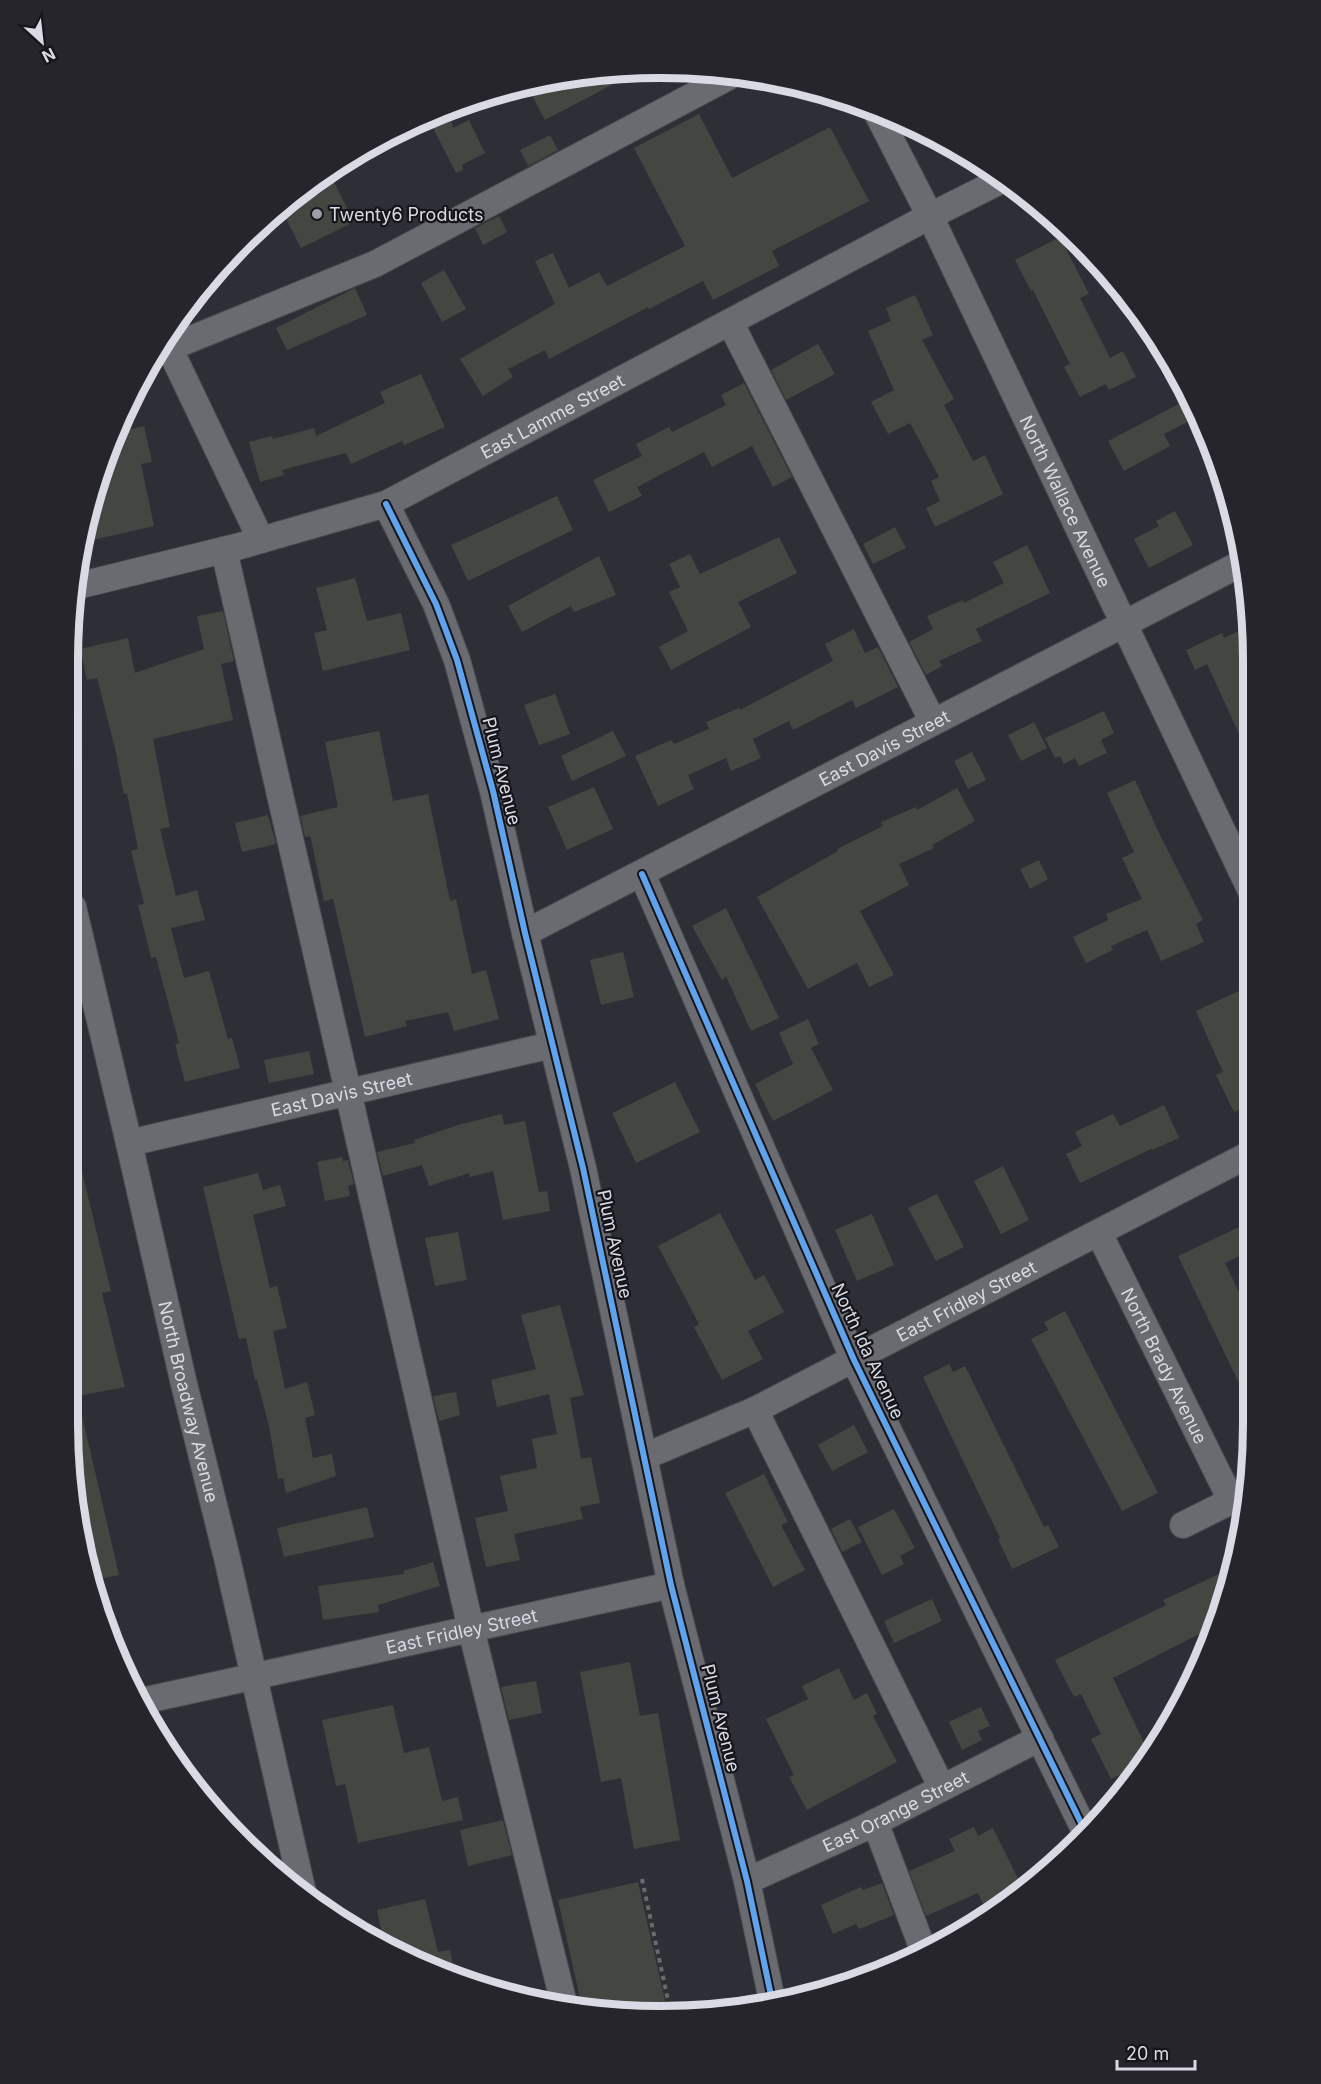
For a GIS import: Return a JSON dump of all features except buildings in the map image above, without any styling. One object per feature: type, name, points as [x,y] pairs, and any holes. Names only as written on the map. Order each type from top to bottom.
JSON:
[{"type":"street","points":[[173,342],[375,264],[720,81]]},
{"type":"street","name":"North Wallace Avenue","points":[[881,121],[930,216],[1243,874]]},
{"type":"street","name":"East Lamme Street","points":[[83,585],[224,550],[386,504],[995,184]]},
{"type":"street","points":[[730,322],[933,722]]},
{"type":"street","points":[[170,347],[261,540]]},
{"type":"street","name":"Plum Avenue","points":[[386,504],[436,604],[457,660],[493,791],[525,933],[583,1168],[646,1456],[671,1585],[747,1881],[770,1996]]},
{"type":"street","points":[[224,550],[471,1629],[562,1997]]},
{"type":"street","name":"East Davis Street","points":[[525,933],[1235,566]]},
{"type":"street","name":"North Ida Avenue","points":[[642,874],[854,1360],[1082,1825]]},
{"type":"street","name":"North Broadway Avenue","points":[[78,928],[183,1380],[227,1558],[300,1881]]},
{"type":"street","name":"East Davis Street","points":[[129,1143],[552,1045]]},
{"type":"street","name":"East Fridley Street","points":[[646,1456],[755,1410],[1243,1158]]},
{"type":"street","name":"North Brady Avenue","points":[[1099,1233],[1239,1494]]},
{"type":"street","points":[[755,1410],[942,1788]]},
{"type":"street","points":[[1183,1525],[1238,1497]]},
{"type":"street","name":"East Fridley Street","points":[[148,1700],[671,1585]]},
{"type":"street","name":"East Orange Street","points":[[747,1881],[874,1822],[1040,1738]]},
{"type":"street","points":[[874,1822],[921,1944]]},
{"type":"path","points":[[642,1879],[669,2006]]},
{"type":"cycle path","points":[[386,504],[436,604],[457,660],[493,791],[525,933],[583,1168],[671,1585],[747,1881],[771,1995]]},
{"type":"cycle path","points":[[642,874],[854,1360],[1082,1825]]},
{"type":"place","name":"Twenty6 Products","points":[[317,214]]}]
